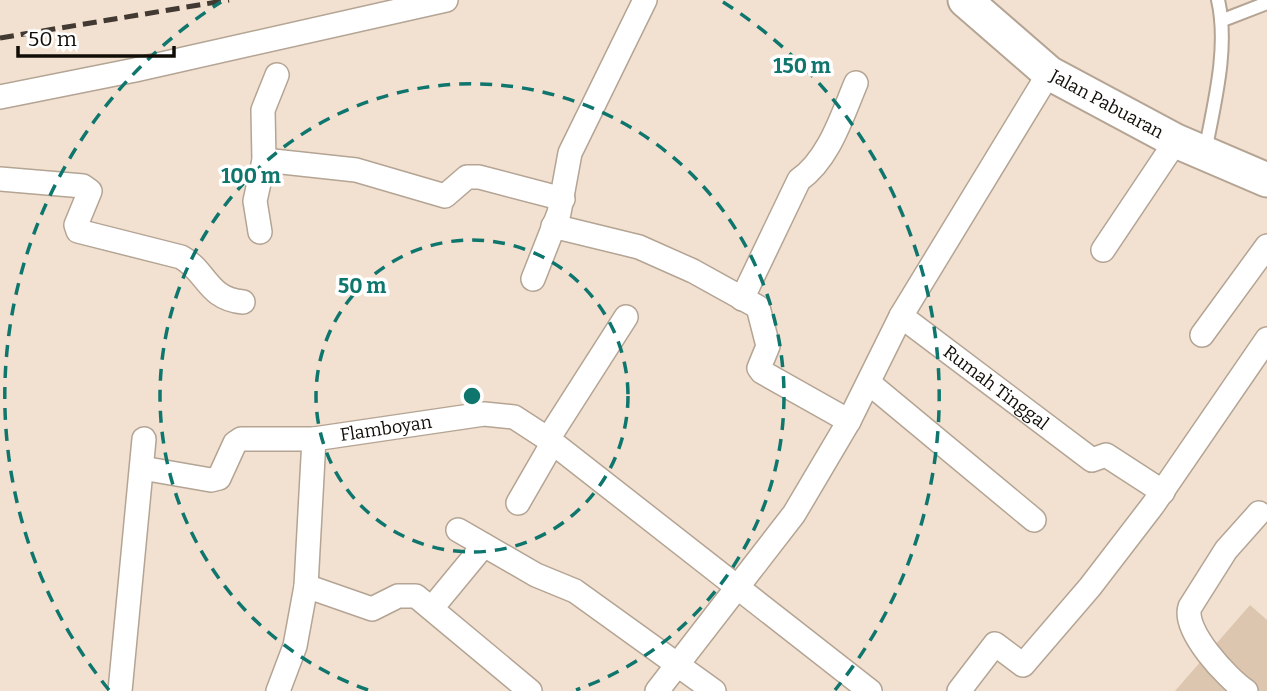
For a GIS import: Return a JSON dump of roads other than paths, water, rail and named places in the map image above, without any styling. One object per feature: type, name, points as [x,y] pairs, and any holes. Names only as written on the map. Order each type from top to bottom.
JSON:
[{"type":"street","points":[[0,97],[135,70],[446,0]]},
{"type":"street","points":[[533,279],[563,199],[563,178],[570,153],[645,0]]},
{"type":"street","name":"Jalan Pabuaran","points":[[965,0],[1049,73],[1191,146],[1267,180]]},
{"type":"street","points":[[657,691],[793,514],[849,421],[901,316],[1049,73]]},
{"type":"street","points":[[260,232],[256,201],[264,160],[263,110],[277,75]]},
{"type":"street","points":[[742,299],[799,180],[810,172],[837,129],[856,83]]},
{"type":"street","points":[[1103,250],[1191,146]]},
{"type":"street","points":[[264,160],[356,170],[445,195],[467,177],[479,177],[563,199]]},
{"type":"street","points":[[0,178],[83,186],[90,191],[76,225],[78,231],[181,257],[190,262],[220,296],[228,301],[243,302]]},
{"type":"street","points":[[553,226],[639,247],[692,271],[758,307],[760,325],[768,346],[759,368],[762,372],[849,421]]},
{"type":"street","points":[[1202,335],[1267,246]]},
{"type":"street","name":"Rumah Tinggal","points":[[901,316],[1092,460],[1106,455],[1163,492]]},
{"type":"street","points":[[518,503],[550,442],[626,317]]},
{"type":"street","points":[[959,691],[995,644],[1023,665],[1090,587],[1163,492],[1267,340]]},
{"type":"street","points":[[869,383],[1034,520]]},
{"type":"street","name":"Flamboyan","points":[[142,468],[211,481],[219,478],[235,443],[241,439],[314,439],[484,414],[514,417],[550,442],[870,691]]},
{"type":"street","points":[[120,691],[127,590],[144,439]]},
{"type":"street","points":[[278,691],[295,646],[306,586],[314,439]]},
{"type":"street","points":[[1246,691],[1214,659],[1190,625],[1188,616],[1190,607],[1226,550],[1259,513]]},
{"type":"street","points":[[458,530],[536,575],[575,592],[714,691]]},
{"type":"street","points":[[432,608],[484,545]]},
{"type":"street","points":[[306,586],[372,609],[390,599],[407,594],[416,596],[530,691]]},
{"type":"lane","points":[[1191,146],[1217,81],[1223,20],[1218,0]]},
{"type":"lane","points":[[1223,20],[1267,4]]},
{"type":"railway","points":[[0,38],[229,0]]}]
